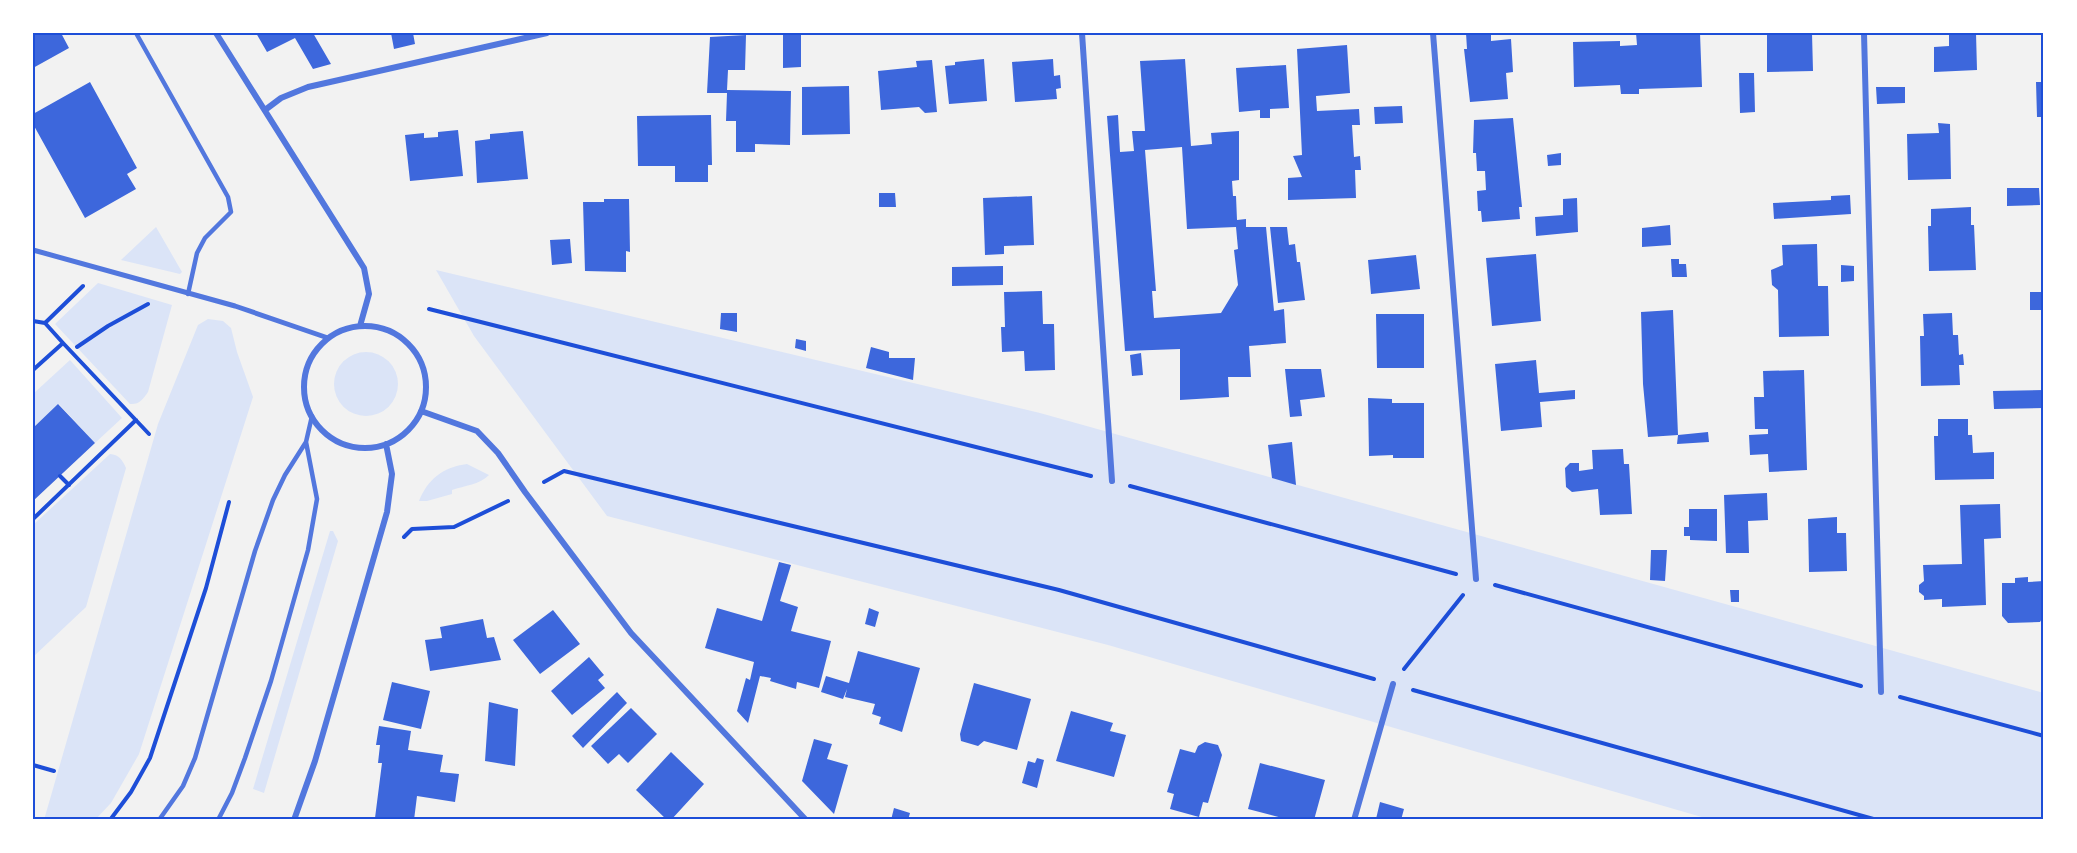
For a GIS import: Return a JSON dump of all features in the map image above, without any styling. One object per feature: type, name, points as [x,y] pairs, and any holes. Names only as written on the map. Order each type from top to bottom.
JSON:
[{"type":"street","points":[[216,33],[364,267],[369,294],[360,326]]},
{"type":"street","points":[[265,110],[281,98],[308,87],[547,33]]},
{"type":"street","points":[[1082,33],[1112,481]]},
{"type":"street","points":[[1433,33],[1476,579]]},
{"type":"street","points":[[1864,33],[1881,692]]},
{"type":"street","points":[[33,250],[235,306],[328,338]]},
{"type":"street","points":[[360,326],[391,331],[404,340],[422,365],[425,381],[425,396],[421,411],[412,425],[400,436],[386,444],[369,448],[352,446],[335,440],[321,430],[305,400],[304,382],[308,365],[316,350],[328,338],[344,330],[360,326]]},
{"type":"street","points":[[421,411],[477,431],[498,453],[631,633],[806,820]]},
{"type":"street","points":[[294,820],[315,761],[387,512],[392,474],[386,444]]},
{"type":"street","points":[[1354,820],[1393,684]]},
{"type":"lane","points":[[136,33],[228,197],[231,212],[205,238],[197,253],[188,294]]},
{"type":"lane","points":[[159,820],[183,786],[195,758],[255,551],[273,500],[285,475],[306,442],[312,416]]},
{"type":"lane","points":[[218,820],[237,782],[271,681],[308,550],[317,499],[306,442]]},
{"type":"path","points":[[45,323],[100,269]]},
{"type":"path","points":[[77,347],[108,326],[174,290]]},
{"type":"path","points":[[429,309],[1112,481],[2044,736]]},
{"type":"path","points":[[33,321],[45,323],[149,434]]},
{"type":"path","points":[[33,370],[63,343]]},
{"type":"path","points":[[33,519],[136,420]]},
{"type":"path","points":[[548,479],[564,471],[1047,587],[1877,820]]},
{"type":"path","points":[[60,476],[69,485]]},
{"type":"path","points":[[404,537],[412,529],[454,527],[525,492]]},
{"type":"path","points":[[111,820],[131,792],[150,758],[206,588],[229,502]]},
{"type":"path","points":[[1393,684],[1476,579]]},
{"type":"path","points":[[33,765],[54,771]]},
{"type":"shaded area","points":[[156,227],[182,272],[180,274],[121,260]]},
{"type":"shaded area","points":[[436,270],[1040,413],[2044,693],[2044,820],[1712,820],[1108,645],[607,516],[474,336]]},
{"type":"shaded area","points":[[98,283],[172,305],[148,392],[136,404],[130,404],[55,324]]},
{"type":"shaded area","points":[[208,319],[223,321],[231,328],[253,397],[139,754],[111,803],[95,820],[44,820],[158,424],[198,325]]},
{"type":"shaded area","points":[[366,352],[384,358],[392,366],[398,384],[392,402],[384,410],[366,416],[348,410],[340,402],[334,384],[340,366],[348,358]]},
{"type":"shaded area","points":[[70,360],[122,418],[95,443],[59,404],[33,428],[33,394]]},
{"type":"shaded area","points":[[110,454],[120,458],[126,468],[86,607],[33,657],[33,525]]},
{"type":"shaded area","points":[[467,464],[489,475],[477,483],[452,490],[452,494],[419,501],[427,486],[437,475]]},
{"type":"shaded area","points":[[330,531],[333,531],[338,541],[264,793],[253,789]]},
{"type":"building","points":[[33,33],[61,33],[69,48],[33,68]]},
{"type":"building","points":[[256,33],[313,33],[331,64],[313,69],[295,38],[267,52]]},
{"type":"building","points":[[391,33],[413,33],[415,44],[394,49]]},
{"type":"building","points":[[1466,33],[1491,33],[1491,41],[1511,39],[1513,72],[1506,73],[1508,99],[1470,102],[1464,49],[1467,49]]},
{"type":"building","points":[[1636,33],[1700,33],[1702,87],[1639,89],[1639,94],[1621,94],[1620,85],[1574,87],[1573,42],[1620,41],[1620,46],[1637,45]]},
{"type":"building","points":[[1767,33],[1812,33],[1813,71],[1767,72]]},
{"type":"building","points":[[1949,33],[1976,33],[1977,70],[1934,72],[1934,47],[1949,46]]},
{"type":"building","points":[[783,34],[801,34],[801,67],[783,68]]},
{"type":"building","points":[[746,35],[745,70],[728,70],[727,90],[791,91],[790,145],[755,144],[755,152],[736,152],[736,121],[726,121],[727,93],[707,93],[710,37]]},
{"type":"building","points":[[1347,45],[1350,93],[1316,96],[1317,111],[1359,109],[1360,125],[1352,125],[1354,157],[1360,156],[1361,170],[1355,170],[1356,198],[1288,200],[1288,178],[1302,177],[1293,156],[1302,155],[1297,49]]},
{"type":"building","points":[[984,59],[987,101],[949,104],[945,66],[955,65],[955,62]]},
{"type":"building","points":[[1053,59],[1054,76],[1060,75],[1061,88],[1056,89],[1057,99],[1015,102],[1012,62]]},
{"type":"building","points":[[1185,59],[1191,146],[1212,144],[1211,133],[1239,131],[1239,180],[1232,181],[1233,196],[1236,196],[1237,220],[1246,219],[1246,227],[1266,227],[1274,311],[1284,309],[1286,343],[1249,346],[1251,377],[1228,377],[1229,397],[1180,400],[1180,349],[1125,351],[1107,116],[1118,115],[1120,152],[1134,151],[1132,131],[1145,131],[1140,61]],"holes":[[[1182,147],[1187,229],[1236,227],[1238,249],[1234,250],[1238,285],[1221,313],[1154,318],[1152,291],[1156,291],[1145,150]]]},
{"type":"building","points":[[932,60],[937,112],[925,113],[919,107],[881,110],[878,71],[917,67],[916,61]]},
{"type":"building","points":[[1286,65],[1289,108],[1270,109],[1270,118],[1260,118],[1260,110],[1239,112],[1236,68]]},
{"type":"building","points":[[1739,73],[1754,73],[1755,112],[1740,113]]},
{"type":"building","points":[[90,82],[137,168],[127,174],[136,189],[85,218],[33,124],[33,114]]},
{"type":"building","points":[[2036,82],[2044,82],[2044,117],[2037,117]]},
{"type":"building","points":[[849,86],[850,134],[802,135],[802,87]]},
{"type":"building","points":[[1876,87],[1905,87],[1905,103],[1877,104]]},
{"type":"building","points":[[1402,106],[1403,123],[1375,124],[1374,107]]},
{"type":"building","points":[[711,115],[712,165],[708,165],[708,182],[675,182],[675,166],[638,166],[637,116]]},
{"type":"building","points":[[1513,118],[1522,207],[1519,207],[1520,219],[1482,222],[1481,211],[1478,211],[1477,191],[1486,190],[1485,171],[1477,171],[1476,153],[1473,153],[1474,120]]},
{"type":"building","points":[[1938,123],[1950,124],[1951,179],[1908,180],[1907,134],[1939,133]]},
{"type":"building","points":[[458,130],[463,176],[410,181],[405,135],[424,133],[424,138],[438,137],[438,132]]},
{"type":"building","points":[[523,131],[528,179],[477,183],[475,141],[490,139],[490,134]]},
{"type":"building","points":[[1561,153],[1561,165],[1548,166],[1547,155]]},
{"type":"building","points":[[2007,188],[2039,188],[2040,205],[2007,206]]},
{"type":"building","points":[[879,193],[895,193],[896,207],[879,207]]},
{"type":"building","points":[[1850,195],[1851,214],[1774,219],[1773,203],[1831,200],[1831,196]]},
{"type":"building","points":[[1032,196],[1034,245],[1004,246],[1004,254],[985,255],[983,198]]},
{"type":"building","points":[[1577,198],[1578,232],[1536,236],[1535,217],[1563,215],[1563,199]]},
{"type":"building","points":[[604,199],[629,199],[630,252],[626,251],[626,272],[585,271],[583,202],[604,202]]},
{"type":"building","points":[[1971,207],[1976,270],[1929,271],[1928,226],[1931,226],[1931,209]]},
{"type":"building","points":[[1670,225],[1671,245],[1642,247],[1642,228]]},
{"type":"building","points":[[1270,227],[1287,227],[1289,245],[1295,244],[1297,262],[1300,262],[1305,300],[1278,303]]},
{"type":"building","points":[[570,239],[572,263],[552,265],[550,240]]},
{"type":"building","points":[[1817,244],[1818,286],[1828,286],[1829,336],[1779,337],[1778,290],[1772,285],[1771,270],[1783,265],[1782,245]]},
{"type":"building","points":[[1536,254],[1541,321],[1492,326],[1486,258]]},
{"type":"building","points":[[1416,255],[1420,289],[1371,294],[1368,260]]},
{"type":"building","points":[[1671,259],[1679,259],[1679,264],[1686,264],[1687,277],[1672,277]]},
{"type":"building","points":[[1841,265],[1854,266],[1854,281],[1841,282]]},
{"type":"building","points":[[1003,266],[1003,285],[952,286],[952,267]]},
{"type":"building","points":[[1042,291],[1043,324],[1054,324],[1055,370],[1025,371],[1024,351],[1002,352],[1001,327],[1005,327],[1004,292]]},
{"type":"building","points":[[2030,292],[2044,292],[2044,310],[2030,310]]},
{"type":"building","points":[[1673,310],[1678,435],[1648,437],[1643,384],[1641,312]]},
{"type":"building","points":[[721,313],[737,313],[737,332],[720,329]]},
{"type":"building","points":[[1952,313],[1953,335],[1958,335],[1959,355],[1963,354],[1964,365],[1959,365],[1960,385],[1921,386],[1920,336],[1924,336],[1923,314]]},
{"type":"building","points":[[1376,314],[1424,314],[1424,368],[1377,368]]},
{"type":"building","points":[[796,339],[806,341],[806,351],[795,348]]},
{"type":"building","points":[[871,347],[889,352],[889,358],[915,358],[913,380],[866,368]]},
{"type":"building","points":[[1141,353],[1143,375],[1132,376],[1130,355]]},
{"type":"building","points":[[1536,360],[1539,393],[1575,390],[1575,399],[1540,402],[1542,427],[1501,431],[1495,364]]},
{"type":"building","points":[[1285,369],[1321,369],[1325,397],[1300,400],[1302,416],[1290,417]]},
{"type":"building","points":[[1804,370],[1807,470],[1769,472],[1768,454],[1750,455],[1749,435],[1768,434],[1768,429],[1755,429],[1754,397],[1764,397],[1763,371]]},
{"type":"building","points":[[2044,390],[2044,408],[1994,409],[1993,391]]},
{"type":"building","points":[[1368,398],[1392,399],[1392,403],[1424,403],[1424,458],[1393,458],[1393,455],[1369,456]]},
{"type":"building","points":[[58,404],[95,443],[33,501],[33,428]]},
{"type":"building","points":[[1938,419],[1968,419],[1968,435],[1972,435],[1973,453],[1994,452],[1994,479],[1935,480],[1934,436],[1938,436]]},
{"type":"building","points":[[1708,432],[1709,442],[1677,444],[1678,435]]},
{"type":"building","points":[[1292,442],[1296,485],[1272,478],[1268,445]]},
{"type":"building","points":[[1623,449],[1624,464],[1629,464],[1632,514],[1600,515],[1598,489],[1572,492],[1566,487],[1565,468],[1570,463],[1579,463],[1579,471],[1593,469],[1592,450]]},
{"type":"building","points":[[1767,493],[1768,520],[1748,521],[1749,553],[1726,553],[1724,495]]},
{"type":"building","points":[[2000,504],[2001,538],[1984,539],[1986,605],[1942,607],[1942,599],[1924,600],[1924,596],[1919,592],[1919,585],[1924,581],[1923,565],[1962,564],[1960,505]]},
{"type":"building","points":[[1689,509],[1717,509],[1717,541],[1690,540],[1690,536],[1684,536],[1684,527],[1689,527]]},
{"type":"building","points":[[1837,517],[1837,533],[1846,533],[1847,571],[1809,572],[1808,519]]},
{"type":"building","points":[[1651,550],[1667,550],[1665,581],[1650,580]]},
{"type":"building","points":[[779,562],[791,565],[780,601],[798,607],[791,631],[831,641],[819,688],[797,682],[796,689],[770,681],[771,678],[760,676],[748,723],[737,711],[746,678],[750,680],[754,662],[705,648],[717,608],[762,621]]},
{"type":"building","points":[[2028,577],[2028,582],[2044,581],[2044,615],[2040,622],[2008,623],[2002,616],[2002,583],[2015,583],[2015,578]]},
{"type":"building","points":[[1730,590],[1739,590],[1739,602],[1731,602]]},
{"type":"building","points":[[869,608],[879,612],[875,627],[865,624]]},
{"type":"building","points":[[553,610],[580,644],[540,674],[513,640]]},
{"type":"building","points":[[483,619],[487,638],[494,637],[501,660],[430,671],[425,640],[442,638],[440,627]]},
{"type":"building","points":[[858,651],[920,668],[902,732],[879,724],[881,717],[872,714],[875,704],[845,697],[847,689],[843,699],[821,692],[826,676],[849,683]]},
{"type":"building","points":[[589,657],[604,675],[598,680],[605,688],[572,715],[551,691]]},
{"type":"building","points":[[392,682],[430,691],[421,729],[383,720]]},
{"type":"building","points":[[974,683],[1031,699],[1017,750],[984,741],[978,746],[961,741],[960,734]]},
{"type":"building","points":[[617,692],[627,703],[583,748],[572,736]]},
{"type":"building","points":[[489,702],[518,709],[515,766],[485,761]]},
{"type":"building","points":[[631,708],[657,734],[628,763],[619,754],[608,764],[591,746]]},
{"type":"building","points":[[1071,711],[1113,723],[1110,731],[1126,735],[1114,777],[1056,761]]},
{"type":"building","points":[[379,726],[411,731],[408,750],[443,755],[440,772],[459,774],[455,802],[417,796],[414,820],[375,818],[382,763],[378,763],[380,745],[376,745]]},
{"type":"building","points":[[814,739],[832,744],[827,759],[848,765],[834,814],[802,781]]},
{"type":"building","points":[[1205,742],[1218,745],[1222,755],[1208,803],[1203,802],[1199,817],[1170,809],[1174,794],[1167,792],[1180,749],[1195,753],[1198,746]]},
{"type":"building","points":[[671,752],[704,784],[671,820],[667,820],[636,790]]},
{"type":"building","points":[[1037,758],[1044,760],[1037,788],[1022,783],[1028,761],[1035,763]]},
{"type":"building","points":[[1260,763],[1325,780],[1314,820],[1290,820],[1248,809]]},
{"type":"building","points":[[1380,802],[1404,809],[1401,820],[1376,819]]},
{"type":"building","points":[[894,808],[910,813],[908,820],[891,820]]}]
